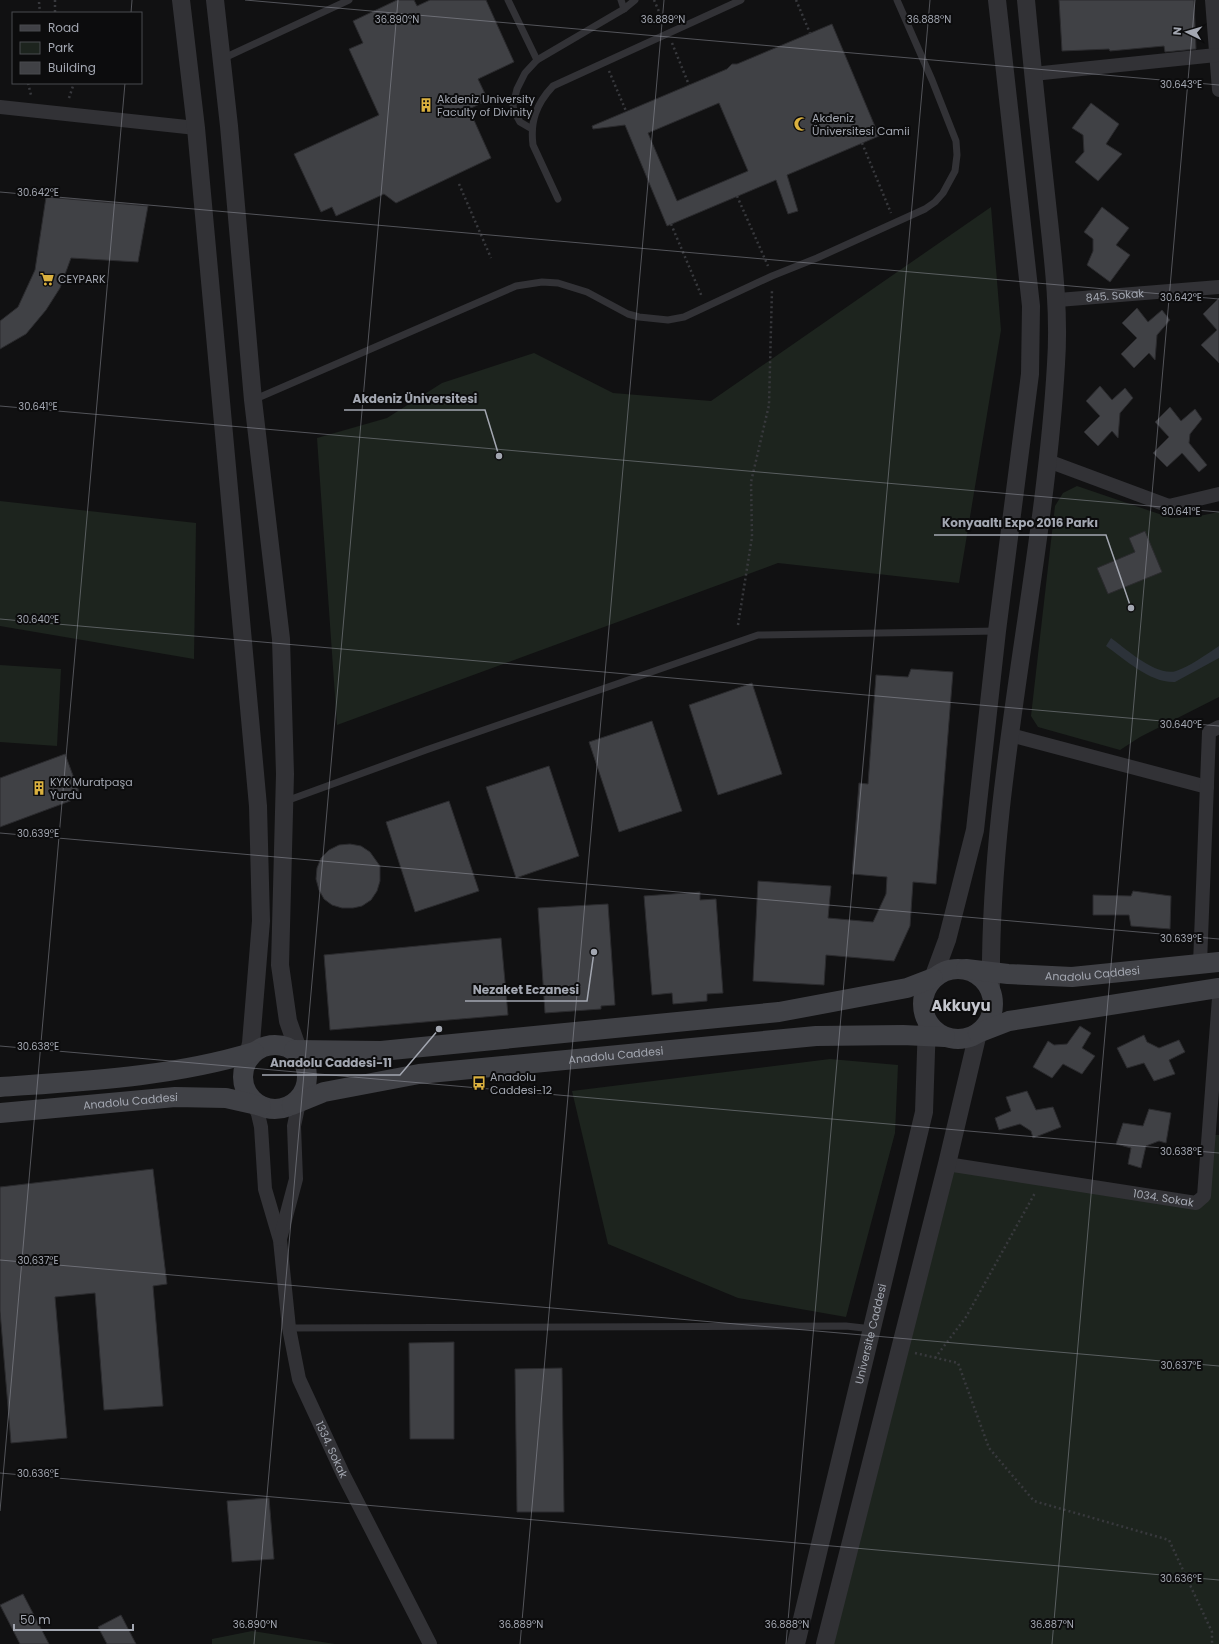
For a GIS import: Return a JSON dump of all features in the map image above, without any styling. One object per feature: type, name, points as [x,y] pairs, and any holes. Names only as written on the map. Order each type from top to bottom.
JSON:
[{"type":"main road","name":"Anadolu Caddesi","points":[[966,969],[1072,977],[1210,963]]},
{"type":"main road","points":[[0,1088],[100,1080],[197,1066],[250,1055],[263,1046],[273,1044],[284,1046],[298,1053],[382,1051],[779,1012],[907,988],[933,978],[942,971],[954,968],[966,969],[977,973],[986,981],[991,992],[993,1003],[992,1015],[986,1025],[978,1033]]},
{"type":"main road","points":[[933,978],[926,988],[922,999],[923,1011],[933,1032],[956,1039],[967,1038],[1009,1021],[1219,988]]},
{"type":"main road","name":"Anadolu Caddesi","points":[[297,1102],[324,1092],[419,1074],[816,1036],[933,1032]]},
{"type":"main road","points":[[250,1055],[243,1070],[243,1081],[246,1091],[256,1104],[271,1109],[282,1109],[297,1102],[305,1088],[307,1078],[306,1067],[298,1053]]},
{"type":"main road","name":"Anadolu Caddesi","points":[[0,1113],[175,1097],[226,1098],[256,1104]]},
{"type":"street","points":[[181,0],[196,128],[258,806],[261,921],[250,1055]]},
{"type":"street","points":[[215,0],[222,59],[253,400],[281,639],[285,774],[280,965],[288,1021],[298,1053]]},
{"type":"street","points":[[933,978],[947,940],[975,830],[997,631],[1030,374],[1031,306],[997,0]]},
{"type":"street","points":[[991,992],[994,878],[1010,735],[1048,461],[1056,363],[1058,300],[1026,0]]},
{"type":"street","points":[[1212,0],[1219,90]]},
{"type":"street","points":[[1033,74],[1216,55]]},
{"type":"street","points":[[0,107],[196,128]]},
{"type":"street","name":"845. Sokak","points":[[1058,300],[1219,287]]},
{"type":"street","points":[[1048,461],[1169,506],[1219,494]]},
{"type":"street","points":[[1210,963],[1207,787],[1209,732],[1219,727]]},
{"type":"street","points":[[1010,735],[1207,787]]},
{"type":"street","name":"1034. Sokak","points":[[947,1164],[1196,1203],[1204,1196],[1219,998]]},
{"type":"street","name":"Universite Caddesi","points":[[796,1644],[924,1112],[933,1032]]},
{"type":"street","points":[[825,1644],[947,1164],[978,1033]]},
{"type":"street","name":"1334. Sokak","points":[[280,1240],[296,1179],[294,1126],[297,1102]]},
{"type":"street","name":"1334. Sokak","points":[[256,1104],[261,1127],[265,1189],[280,1240],[289,1328],[299,1379],[343,1474],[430,1644]]},
{"type":"lane","points":[[222,59],[349,0]]},
{"type":"lane","points":[[508,0],[537,60]]},
{"type":"lane","points":[[621,0],[624,9]]},
{"type":"lane","points":[[532,129],[520,122],[516,117],[513,105],[521,80],[537,60],[624,9],[635,0]]},
{"type":"lane","points":[[558,199],[533,145],[532,129],[534,116],[540,102],[552,86],[741,0]]},
{"type":"lane","points":[[253,400],[516,286],[528,283],[558,282],[573,286],[628,314],[652,320],[684,317],[772,276],[924,209],[943,194],[955,171],[957,155],[956,141],[952,128],[897,0]]},
{"type":"lane","points":[[284,802],[419,752],[758,636],[997,631]]},
{"type":"lane","points":[[289,1328],[846,1326],[872,1329]]},
{"type":"path","points":[[54,0],[55,12]]},
{"type":"path","points":[[796,0],[810,33]]},
{"type":"path","points":[[39,2],[40,12]]},
{"type":"path","points":[[605,62],[626,111]]},
{"type":"path","points":[[28,84],[31,95]]},
{"type":"path","points":[[69,98],[74,84]]},
{"type":"path","points":[[862,144],[895,223]]},
{"type":"path","points":[[459,184],[491,258]]},
{"type":"path","points":[[737,196],[772,276],[770,405],[751,482],[752,537],[738,625]]},
{"type":"path","points":[[671,224],[706,307]]},
{"type":"path","points":[[935,1358],[966,1317],[1042,1179]]},
{"type":"path","points":[[900,1349],[958,1364],[989,1448],[1034,1501],[1169,1540],[1212,1632],[1212,1644]]},
{"type":"green space","points":[[991,207],[1001,330],[959,583],[778,563],[337,725],[317,438],[387,418],[442,383],[534,353],[613,393],[711,401]]},
{"type":"green space","points":[[1077,486],[1171,518],[1194,517],[1219,512],[1219,697],[1140,737],[1120,750],[1038,727],[1031,716],[1055,506],[1063,493]]},
{"type":"green space","points":[[0,501],[196,523],[194,659],[0,626]]},
{"type":"green space","points":[[0,665],[61,669],[57,746],[0,742]]},
{"type":"green space","points":[[830,1059],[898,1065],[895,1133],[846,1317],[738,1298],[608,1244],[572,1091]]},
{"type":"green space","points":[[1209,1135],[1219,1135],[1219,1644],[825,1644],[947,1164],[1196,1203]]},
{"type":"green space","points":[[252,1631],[335,1644],[212,1644],[212,1639]]},
{"type":"shaded area","points":[[1111,638],[1142,661],[1160,670],[1168,672],[1187,667],[1219,646],[1219,658],[1175,682],[1166,681],[1147,675],[1106,646]]},
{"type":"building","name":"Akdeniz University Faculty of Divinity","points":[[397,0],[414,0],[417,6],[430,0],[486,0],[514,62],[478,79],[488,100],[469,109],[491,158],[396,203],[384,194],[336,216],[332,207],[321,212],[294,154],[379,115],[349,49],[363,43],[353,21]]},
{"type":"building","points":[[1059,0],[1194,0],[1196,49],[1165,52],[1164,46],[1110,51],[1109,49],[1062,51]]},
{"type":"building","name":"Akdeniz Üniversitesi Camii","points":[[832,24],[879,136],[787,175],[798,211],[788,214],[776,180],[667,226],[625,125],[593,129],[592,126],[727,69],[732,64],[737,64]],"holes":[[[719,103],[748,171],[677,201],[648,133]]]},
{"type":"building","points":[[1091,103],[1119,124],[1106,144],[1122,154],[1098,181],[1075,162],[1084,152],[1083,135],[1072,128]]},
{"type":"building","name":"CEYPARK","points":[[46,197],[148,206],[138,262],[71,258],[60,288],[46,310],[26,334],[0,349],[0,321],[18,307],[35,270]]},
{"type":"building","points":[[1102,207],[1129,228],[1116,245],[1130,255],[1110,282],[1087,265],[1093,251],[1093,239],[1084,232]]},
{"type":"building","points":[[1219,298],[1219,363],[1201,345],[1217,330],[1203,314]]},
{"type":"building","points":[[1137,308],[1148,322],[1162,310],[1170,320],[1157,335],[1155,360],[1149,353],[1134,368],[1121,354],[1137,338],[1122,323]]},
{"type":"building","points":[[1100,386],[1112,400],[1125,388],[1133,398],[1120,413],[1118,438],[1112,431],[1098,446],[1084,432],[1100,416],[1086,401]]},
{"type":"building","points":[[1170,407],[1181,421],[1195,409],[1202,419],[1190,434],[1189,443],[1207,465],[1199,472],[1182,453],[1167,467],[1153,453],[1169,437],[1155,422]]},
{"type":"building","points":[[1145,531],[1162,572],[1108,594],[1097,568],[1135,552],[1129,538]]},
{"type":"building","points":[[911,669],[953,672],[936,884],[913,882],[910,926],[894,961],[826,955],[824,985],[753,981],[758,881],[831,886],[828,918],[873,922],[886,894],[887,877],[852,874],[859,783],[868,784],[876,675],[908,677]]},
{"type":"building","points":[[752,683],[782,774],[718,795],[689,705]]},
{"type":"building","points":[[652,721],[682,811],[619,832],[589,742]]},
{"type":"building","name":"KYK Muratpaşa Yurdu","points":[[65,754],[81,797],[0,827],[0,778]]},
{"type":"building","points":[[549,766],[579,856],[516,878],[486,787]]},
{"type":"building","points":[[449,801],[479,891],[415,912],[386,822]]},
{"type":"building","points":[[350,844],[361,846],[370,852],[380,866],[380,881],[377,891],[371,900],[362,906],[342,908],[332,905],[324,899],[319,890],[316,879],[317,868],[321,858],[329,850],[339,845]]},
{"type":"building","points":[[1133,891],[1171,896],[1170,929],[1131,926],[1129,915],[1093,915],[1093,895],[1131,896]]},
{"type":"building","points":[[700,892],[700,900],[716,899],[723,993],[707,994],[707,1001],[673,1004],[672,993],[652,995],[644,896]]},
{"type":"building","points":[[608,904],[615,1005],[601,1006],[601,1009],[545,1013],[538,908]]},
{"type":"building","points":[[501,938],[508,1015],[330,1030],[324,955]]},
{"type":"building","points":[[1080,1026],[1091,1033],[1082,1048],[1095,1056],[1082,1074],[1063,1064],[1052,1078],[1033,1067],[1048,1041],[1054,1045],[1067,1044]]},
{"type":"building","points":[[1144,1035],[1147,1042],[1159,1048],[1179,1040],[1185,1052],[1169,1060],[1175,1074],[1154,1081],[1144,1063],[1127,1068],[1117,1048]]},
{"type":"building","points":[[1027,1091],[1036,1110],[1053,1107],[1061,1127],[1033,1138],[1031,1131],[1020,1124],[999,1130],[995,1118],[1011,1111],[1006,1097]]},
{"type":"building","points":[[1149,1109],[1171,1113],[1166,1143],[1159,1141],[1146,1146],[1141,1168],[1128,1164],[1131,1148],[1116,1144],[1123,1123],[1143,1126]]},
{"type":"building","points":[[153,1169],[167,1284],[153,1286],[163,1406],[104,1410],[95,1293],[55,1297],[67,1438],[11,1443],[0,1311],[0,1187]]},
{"type":"building","points":[[454,1342],[454,1439],[410,1439],[409,1343]]},
{"type":"building","points":[[562,1368],[564,1512],[517,1512],[515,1369]]},
{"type":"building","points":[[269,1498],[274,1559],[232,1562],[227,1501]]},
{"type":"building","points":[[23,1594],[49,1644],[20,1644],[0,1605]]},
{"type":"building","points":[[121,1615],[136,1644],[107,1644],[98,1627]]},
{"type":"place","name":"Akdeniz University Faculty of Divinity","points":[[426,105]]},
{"type":"place","name":"Akdeniz Üniversitesi Camii","points":[[801,124]]},
{"type":"place","name":"CEYPARK","points":[[47,279]]},
{"type":"place","name":"Akdeniz Üniversitesi","points":[[499,456]]},
{"type":"place","name":"Konyaaltı Expo 2016 Parkı","points":[[1131,608]]},
{"type":"place","name":"KYK Muratpaşa Yurdu","points":[[39,788]]},
{"type":"place","name":"Nezaket Eczanesi","points":[[594,952]]},
{"type":"place","name":"Anadolu Caddesi-11","points":[[439,1029]]},
{"type":"place","name":"Anadolu Caddesi-12","points":[[479,1083]]},
{"type":"district","name":"Akkuyu","points":[[961,1005]]}]
